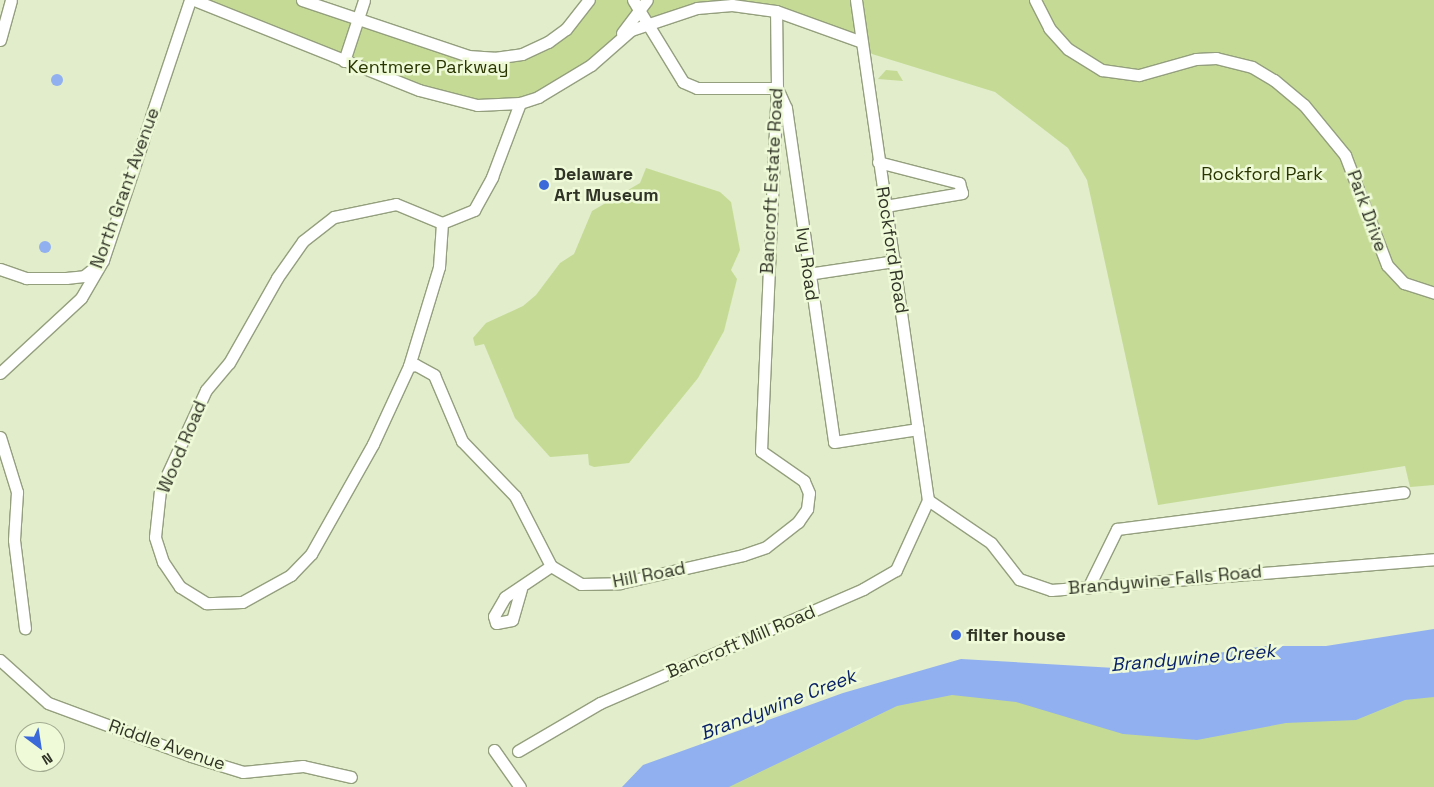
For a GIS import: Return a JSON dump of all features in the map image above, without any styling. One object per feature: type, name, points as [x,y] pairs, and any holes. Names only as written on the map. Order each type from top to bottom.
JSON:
[{"type":"street","points":[[0,40],[11,0]]},
{"type":"street","points":[[192,0],[344,60],[458,101],[520,103],[562,86],[615,41],[650,22],[713,6],[776,12],[862,42]]},
{"type":"street","name":"North Grant Avenue","points":[[0,373],[80,298],[103,260],[192,0]]},
{"type":"street","points":[[302,0],[468,56],[508,57],[535,50],[566,28],[589,0]]},
{"type":"street","points":[[344,60],[364,0]]},
{"type":"street","name":"Rockford Road","points":[[856,0],[928,500]]},
{"type":"street","name":"Park Drive","points":[[1035,0],[1049,28],[1068,49],[1102,70],[1139,76],[1196,59],[1216,58],[1252,67],[1274,80],[1304,105],[1344,154],[1387,264],[1404,283],[1434,293]]},
{"type":"street","points":[[615,41],[640,3],[683,82],[697,88],[777,88]]},
{"type":"street","name":"Bancroft Estate Road","points":[[764,350],[777,88],[776,12]]},
{"type":"street","name":"Ivy Road","points":[[777,88],[786,108],[808,274],[834,442],[918,429]]},
{"type":"street","points":[[442,223],[474,210],[492,177],[520,103]]},
{"type":"street","points":[[878,162],[959,183],[962,193],[885,206]]},
{"type":"street","name":"Wood Road","points":[[396,204],[442,223],[439,267],[408,366],[335,517],[291,575],[242,602],[206,603],[180,587],[164,562],[155,537],[160,490],[206,390],[229,363],[251,318],[298,248],[334,217],[362,208],[396,204]]},
{"type":"street","points":[[0,269],[26,278],[66,278],[84,276],[103,260]]},
{"type":"street","points":[[808,274],[894,262]]},
{"type":"street","name":"Hill Road","points":[[552,566],[581,584],[620,583],[743,555],[766,547],[798,522],[807,509],[809,493],[804,481],[761,451],[764,350]]},
{"type":"street","points":[[408,366],[416,365],[434,375],[462,441],[515,496],[552,566],[521,588]]},
{"type":"street","points":[[0,437],[17,492],[14,540],[25,628]]},
{"type":"street","points":[[1088,588],[1117,529],[1404,492]]},
{"type":"street","name":"Brandywine Falls Road","points":[[928,500],[991,543],[1019,578],[1052,590],[1434,558]]},
{"type":"street","name":"Bancroft Mill Road","points":[[518,751],[600,703],[863,589],[896,570],[928,500]]},
{"type":"street","name":"Riddle Avenue","points":[[0,660],[48,702],[191,756],[243,772],[303,766],[351,777]]},
{"type":"street","points":[[494,750],[520,787]]},
{"type":"green space","name":"Rockford Park","points":[[194,0],[302,0],[480,58],[548,42],[589,0],[1434,0],[1434,485],[1410,487],[1405,466],[1158,505],[1087,180],[1068,148],[995,92],[872,54],[862,42],[776,11],[732,5],[650,22],[641,8],[615,41],[538,97],[465,103]]},
{"type":"green space","points":[[886,70],[897,71],[903,81],[878,79]]},
{"type":"green space","points":[[646,168],[720,192],[731,202],[740,250],[731,270],[737,279],[724,331],[698,378],[629,463],[594,467],[589,465],[588,454],[550,457],[515,418],[484,344],[475,346],[473,338],[486,323],[523,306],[536,295],[560,263],[574,254],[592,211],[640,183]]},
{"type":"green space","points":[[1434,654],[1434,787],[649,787],[820,710],[1035,678]]},
{"type":"water","points":[[59,74],[62,75],[62,85],[55,86],[52,85],[51,78],[52,75]]},
{"type":"water","points":[[45,241],[51,247],[45,253],[39,247]]},
{"type":"water","name":"Brandywine Creek","points":[[1434,629],[1434,697],[1405,700],[1356,720],[1286,723],[1197,740],[1123,734],[1016,702],[952,695],[897,706],[729,787],[622,787],[643,765],[843,693],[961,659],[1115,668],[1266,646],[1326,646]]},
{"type":"place","name":"Delaware Art Museum","points":[[544,185]]},
{"type":"place","name":"filter house","points":[[956,635]]},
{"type":"park label","name":"Kentmere Parkway","points":[[428,67]]}]
